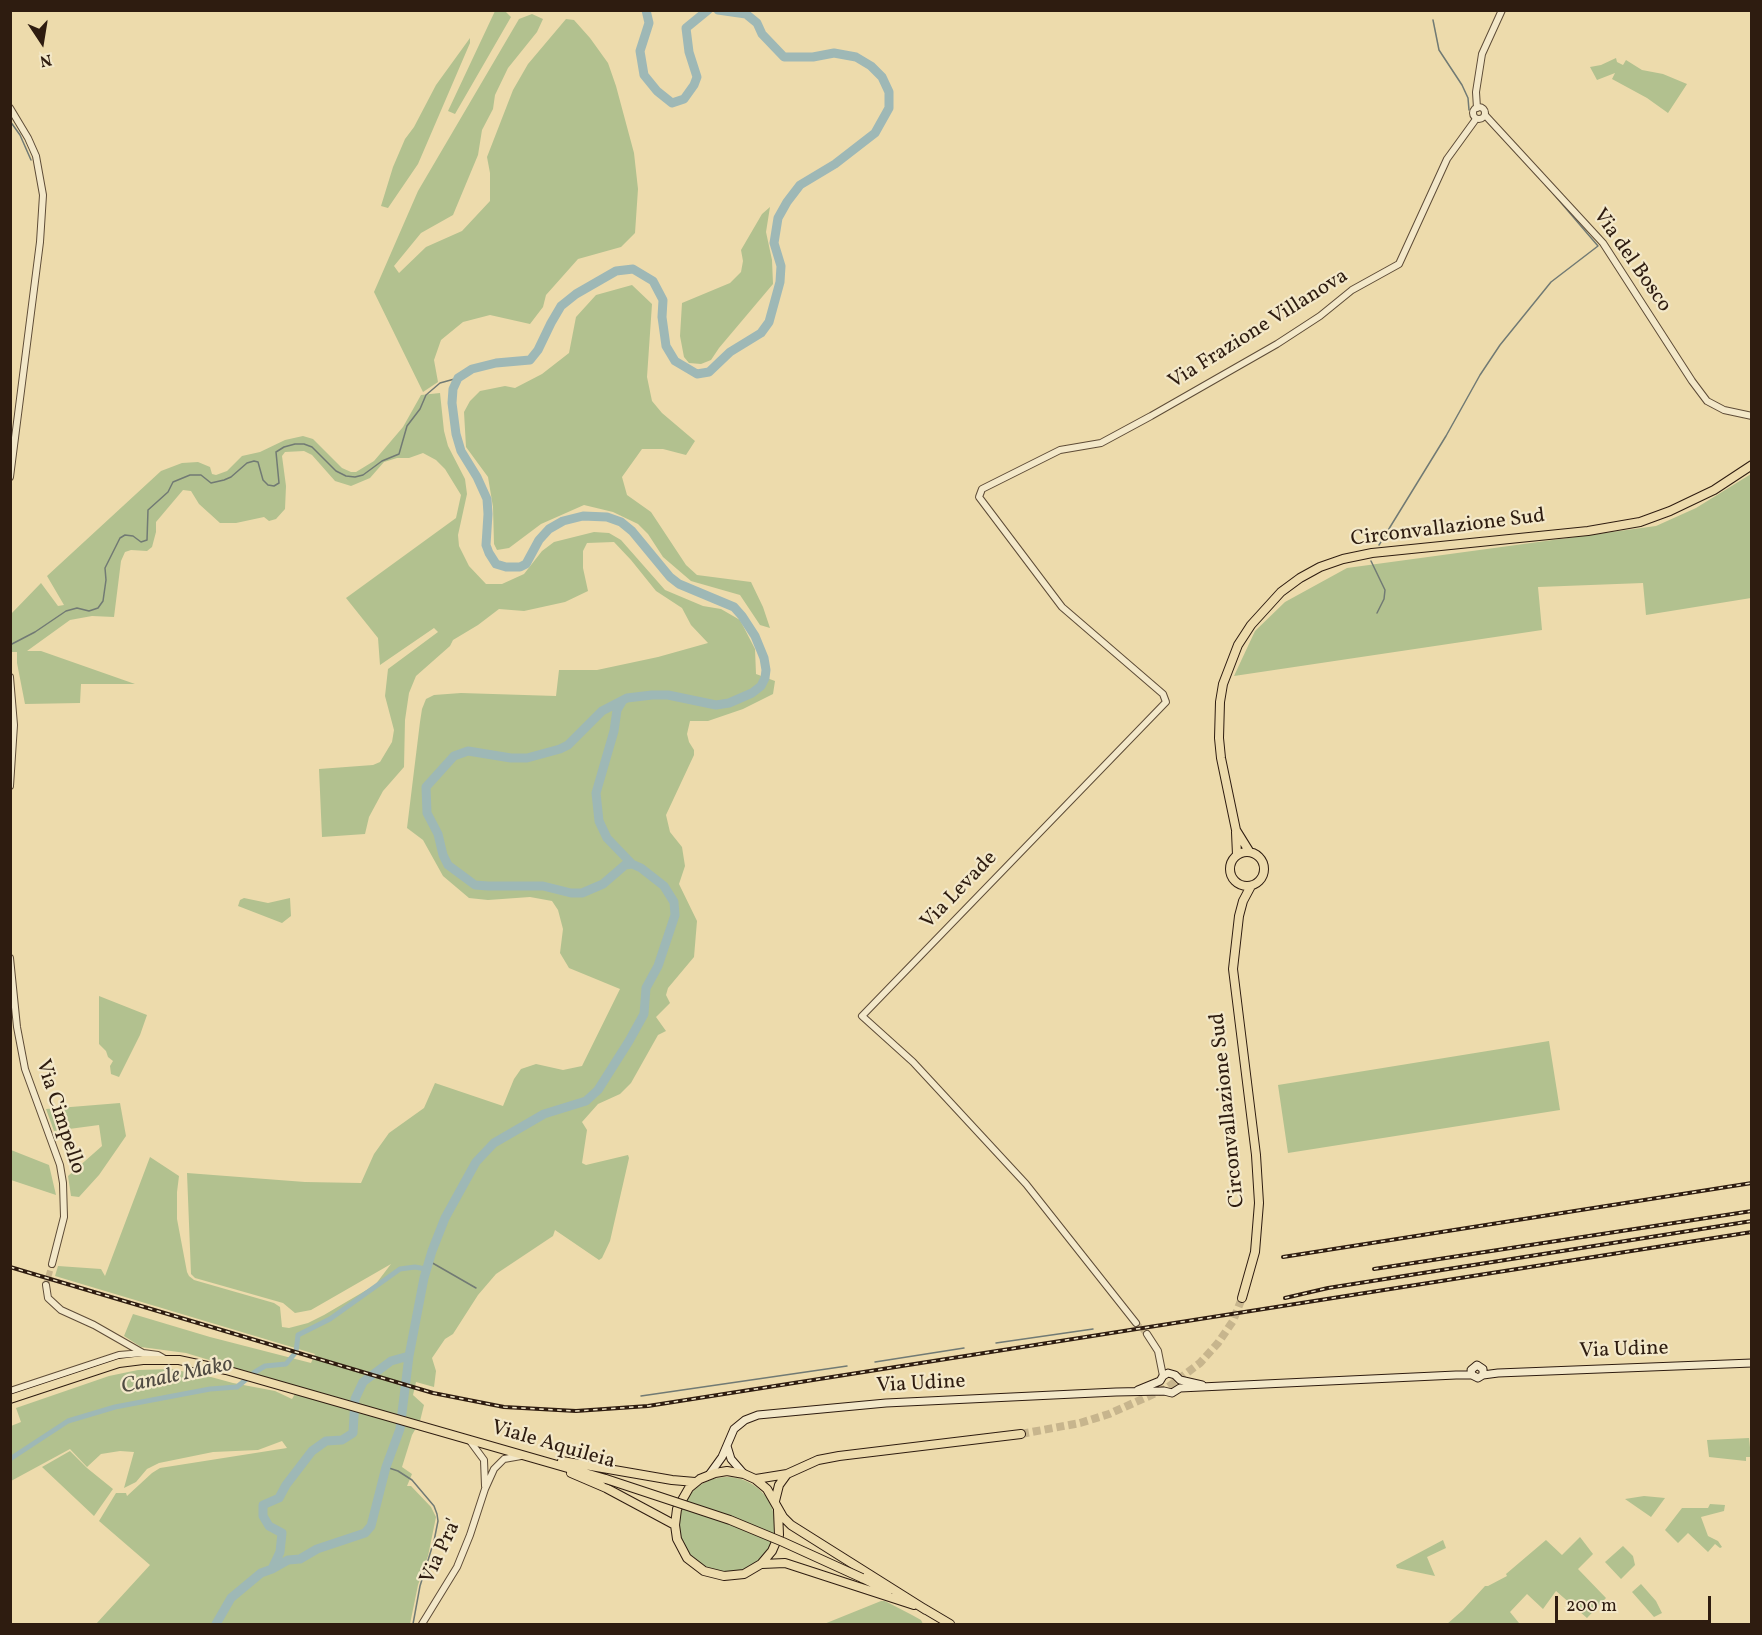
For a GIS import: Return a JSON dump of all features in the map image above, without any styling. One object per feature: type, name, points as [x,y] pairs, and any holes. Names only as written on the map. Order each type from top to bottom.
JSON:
[{"type":"main road","name":"Circonvallazione Sud","points":[[1249,851],[1236,830],[1221,758],[1219,718],[1223,684],[1238,645],[1251,625],[1281,592],[1320,567],[1372,553],[1588,531],[1640,522],[1677,508],[1714,490],[1752,465]]},
{"type":"main road","points":[[1236,830],[1237,855],[1230,867],[1231,876],[1237,883],[1239,916]]},
{"type":"main road","points":[[1237,855],[1249,851],[1260,857],[1265,868],[1261,880],[1251,886],[1243,901],[1239,916]]},
{"type":"main road","points":[[1237,883],[1251,886]]},
{"type":"main road","name":"Circonvallazione Sud","points":[[1239,916],[1233,956],[1233,979],[1256,1155],[1259,1203],[1255,1252],[1242,1298]]},
{"type":"main road","name":"Viale Aquileia","points":[[10,1401],[29,1392],[119,1364],[165,1359],[203,1364],[525,1455],[730,1520],[862,1578],[950,1624]]},
{"type":"main road","name":"Via Udine","points":[[1483,1372],[1752,1362]]},
{"type":"main road","points":[[1164,1377],[1164,1391],[1172,1393],[1180,1388],[1472,1373],[1478,1378],[1483,1372],[1481,1366],[1475,1366],[1472,1373]]},
{"type":"main road","points":[[1133,1392],[1175,1374],[1180,1380],[1212,1387]]},
{"type":"main road","points":[[1180,1380],[1180,1388]]},
{"type":"main road","name":"Via Udine","points":[[709,1474],[723,1457],[734,1429],[758,1415],[860,1404],[1164,1391]]},
{"type":"main road","points":[[755,1479],[787,1474],[808,1464],[832,1457],[1021,1434]]},
{"type":"main road","points":[[727,1446],[731,1459],[744,1474]]},
{"type":"main road","points":[[525,1455],[695,1482]]},
{"type":"main road","points":[[525,1455],[606,1488],[675,1525]]},
{"type":"main road","points":[[787,1474],[779,1485],[777,1506],[779,1535],[772,1551],[762,1564],[744,1574],[731,1576],[704,1571],[692,1563],[683,1552],[677,1539],[675,1525],[680,1501],[695,1482],[709,1474],[727,1471],[744,1474],[755,1479],[766,1489],[777,1506],[791,1525],[926,1610]]},
{"type":"main road","points":[[762,1564],[785,1563],[926,1610]]},
{"type":"street","points":[[1477,108],[1483,108],[1485,115],[1482,119],[1476,119],[1473,114],[1477,108],[1476,92],[1482,54],[1502,10]]},
{"type":"street","points":[[10,108],[36,156],[42,181],[43,204],[10,477]]},
{"type":"street","name":"Via del Bosco","points":[[1485,115],[1603,243],[1707,401],[1724,410],[1752,416]]},
{"type":"street","name":"Via Frazione Villanova","points":[[986,487],[1060,450],[1101,443],[1116,435],[1277,344],[1320,316],[1352,290],[1398,264],[1448,159],[1476,119]]},
{"type":"street","name":"Via Levade","points":[[986,487],[982,489],[979,497],[1062,607],[1163,694],[1166,702],[861,1016],[913,1062],[1026,1184],[1136,1323]]},
{"type":"street","points":[[10,677],[14,725],[10,786]]},
{"type":"street","name":"Via Cimpello","points":[[10,958],[21,1050],[31,1090],[60,1165],[63,1183],[64,1216],[52,1264]]},
{"type":"street","points":[[46,1285],[47,1293],[54,1305],[143,1353]]},
{"type":"street","points":[[1147,1334],[1158,1348],[1164,1377]]},
{"type":"street","points":[[116,1339],[120,1348],[119,1355]]},
{"type":"street","points":[[10,1391],[119,1355],[143,1353],[158,1355],[165,1359]]},
{"type":"street","name":"Via Pra'","points":[[470,1441],[484,1460],[485,1489]]},
{"type":"street","name":"Via Pra'","points":[[422,1624],[443,1593],[461,1558],[485,1489],[497,1465],[504,1460],[525,1455]]},
{"type":"green space","points":[[495,11],[505,11],[511,17],[455,114],[448,111]]},
{"type":"green space","points":[[532,14],[543,19],[537,32],[508,68],[495,95],[493,109],[482,130],[478,155],[453,215],[421,233],[394,266],[399,273],[426,247],[462,231],[490,201],[490,173],[487,157],[513,90],[528,64],[566,19],[574,20],[590,38],[608,63],[616,86],[634,153],[638,189],[635,233],[621,247],[578,259],[546,295],[543,307],[530,324],[490,315],[463,322],[441,340],[434,360],[438,382],[423,392],[374,292],[418,191],[519,19]]},
{"type":"green space","points":[[470,38],[470,43],[418,164],[388,208],[381,206],[393,167],[405,139],[414,127],[436,85]]},
{"type":"green space","points":[[1616,58],[1617,62],[1623,65],[1626,60],[1642,70],[1663,74],[1687,84],[1668,113],[1647,98],[1612,79],[1615,73],[1597,80],[1590,67]]},
{"type":"green space","points":[[770,207],[766,232],[772,260],[773,284],[711,360],[701,364],[689,363],[684,357],[680,336],[682,303],[730,283],[741,272],[743,261],[741,250],[762,214]]},
{"type":"green space","points":[[632,285],[652,304],[647,377],[652,401],[662,413],[695,441],[686,455],[663,449],[642,449],[622,477],[627,495],[651,512],[686,565],[697,575],[751,582],[770,628],[760,625],[740,595],[691,581],[663,557],[648,534],[638,524],[613,512],[584,505],[541,524],[509,548],[497,550],[494,544],[493,507],[488,477],[466,447],[464,412],[470,401],[480,391],[505,386],[515,388],[542,374],[569,353],[576,317],[596,295]]},
{"type":"green space","points":[[440,393],[448,446],[465,479],[467,494],[458,535],[459,546],[469,566],[486,584],[502,584],[524,574],[542,551],[554,542],[594,532],[609,533],[621,540],[665,590],[703,606],[721,609],[740,620],[755,649],[756,674],[775,681],[773,694],[743,709],[708,721],[690,721],[687,734],[694,755],[666,815],[670,832],[682,847],[685,866],[679,884],[697,921],[694,957],[668,988],[666,995],[670,1003],[656,1017],[666,1031],[658,1035],[631,1083],[620,1094],[598,1104],[582,1122],[587,1130],[582,1163],[586,1165],[628,1155],[629,1158],[610,1241],[602,1258],[599,1260],[555,1230],[553,1236],[496,1274],[478,1295],[453,1334],[445,1339],[432,1358],[436,1371],[434,1387],[416,1382],[413,1395],[424,1405],[402,1467],[412,1474],[407,1486],[411,1486],[431,1507],[436,1517],[410,1624],[96,1624],[150,1565],[99,1521],[116,1493],[126,1493],[127,1496],[160,1468],[287,1448],[282,1441],[258,1450],[213,1452],[159,1463],[147,1469],[136,1482],[124,1488],[134,1452],[120,1451],[101,1454],[87,1467],[70,1449],[11,1481],[11,1426],[21,1422],[16,1408],[109,1376],[138,1370],[171,1369],[275,1391],[292,1399],[299,1387],[186,1353],[141,1347],[124,1336],[133,1314],[311,1363],[315,1354],[55,1276],[58,1266],[101,1269],[105,1276],[150,1157],[179,1176],[177,1219],[187,1272],[194,1280],[274,1303],[280,1307],[282,1327],[289,1328],[308,1323],[324,1315],[375,1285],[391,1264],[311,1310],[295,1313],[283,1303],[195,1278],[191,1274],[187,1173],[305,1182],[361,1183],[374,1154],[389,1133],[424,1108],[435,1083],[503,1106],[514,1079],[521,1069],[536,1064],[563,1070],[582,1066],[620,989],[569,968],[560,953],[563,929],[558,910],[552,901],[530,897],[488,900],[469,898],[443,876],[423,840],[407,828],[420,722],[426,699],[434,695],[461,693],[556,696],[559,670],[597,670],[708,643],[691,625],[682,608],[656,591],[614,542],[587,543],[583,551],[583,568],[588,591],[565,602],[524,611],[499,609],[453,640],[450,646],[416,676],[409,693],[405,720],[404,767],[383,791],[369,817],[365,834],[322,837],[319,769],[373,765],[380,762],[392,742],[394,730],[385,696],[388,669],[438,632],[434,628],[380,665],[378,638],[346,598],[456,518],[461,495],[445,469],[436,460],[423,453],[409,458],[397,458],[384,462],[370,478],[351,486],[335,481],[312,455],[304,451],[285,452],[282,456],[286,486],[285,509],[276,519],[269,521],[264,517],[236,523],[220,523],[199,504],[191,491],[183,490],[156,522],[152,547],[147,551],[125,552],[121,561],[114,617],[92,616],[70,620],[27,651],[41,651],[135,684],[81,684],[80,703],[25,704],[17,652],[11,652],[11,614],[41,583],[58,606],[64,605],[47,576],[161,471],[182,463],[198,462],[210,467],[212,474],[216,475],[227,471],[242,456],[260,452],[285,440],[303,436],[313,439],[342,468],[356,472],[374,461],[403,427],[421,395]]},
{"type":"green space","points":[[1751,474],[1751,598],[1646,615],[1643,583],[1538,587],[1542,630],[1234,676],[1255,631],[1285,602],[1347,568],[1656,526],[1696,508]]},
{"type":"green space","points":[[244,898],[268,903],[290,898],[291,916],[282,923],[238,906],[240,900]]},
{"type":"green space","points":[[99,996],[147,1015],[140,1035],[119,1077],[111,1074],[110,1066],[113,1061],[99,1044]]},
{"type":"green space","points":[[1549,1041],[1560,1110],[1288,1153],[1278,1085]]},
{"type":"green space","points":[[120,1103],[126,1136],[99,1175],[79,1197],[71,1196],[68,1176],[102,1146],[99,1125],[54,1131],[46,1109]]},
{"type":"green space","points":[[11,1150],[49,1165],[56,1195],[11,1180]]},
{"type":"green space","points":[[1749,1438],[1751,1457],[1746,1457],[1746,1461],[1709,1457],[1707,1440]]},
{"type":"green space","points":[[70,1451],[113,1489],[94,1516],[42,1467]]},
{"type":"green space","points":[[727,1477],[745,1481],[761,1491],[771,1507],[775,1525],[771,1543],[761,1559],[745,1569],[727,1573],[709,1569],[693,1559],[683,1543],[679,1525],[683,1507],[693,1491],[709,1481]]},
{"type":"green space","points":[[1644,1496],[1665,1498],[1651,1517],[1625,1499]]},
{"type":"green space","points":[[1710,1504],[1725,1505],[1724,1511],[1701,1517],[1708,1536],[1718,1541],[1722,1547],[1715,1544],[1708,1552],[1688,1533],[1678,1543],[1665,1530],[1682,1508],[1708,1508]]},
{"type":"green space","points":[[1580,1537],[1593,1554],[1578,1569],[1606,1598],[1587,1618],[1556,1591],[1543,1609],[1527,1594],[1510,1612],[1518,1624],[1447,1624],[1485,1586],[1507,1576],[1506,1574],[1546,1540],[1562,1555]]},
{"type":"green space","points":[[1443,1540],[1446,1548],[1427,1557],[1435,1576],[1397,1568],[1396,1565]]},
{"type":"green space","points":[[1623,1546],[1633,1556],[1635,1565],[1621,1579],[1605,1562]]},
{"type":"green space","points":[[1641,1584],[1656,1601],[1662,1613],[1654,1617],[1632,1592]]},
{"type":"green space","points":[[881,1601],[912,1615],[921,1620],[923,1624],[824,1624]]},
{"type":"waterway","points":[[646,10],[649,23],[640,51],[644,75],[657,91],[672,103],[684,99],[694,85],[697,77],[689,52],[686,28],[708,10]]},
{"type":"waterway","points":[[272,1569],[288,1560],[300,1559],[317,1549],[365,1533],[371,1526],[386,1467],[400,1429],[409,1356],[424,1278],[445,1218],[476,1162],[494,1143],[544,1114],[586,1101],[598,1090],[644,1014],[646,988],[658,966],[675,915],[674,902],[664,886],[641,868],[632,864],[625,865],[603,884],[582,893],[571,893],[543,886],[475,885],[448,865],[438,834],[427,813],[426,787],[454,756],[468,751],[511,758],[527,758],[560,749],[568,745],[602,711],[627,698],[668,695],[716,705],[729,703],[752,693],[761,686],[765,678],[764,658],[755,636],[734,607],[679,584],[670,577],[632,531],[621,522],[607,517],[583,516],[563,521],[549,529],[539,540],[526,564],[520,567],[496,564],[486,545],[487,499],[461,451],[452,403],[453,389],[458,378],[472,369],[496,363],[530,360],[538,350],[561,306],[576,294],[616,271],[633,269],[653,281],[663,300],[662,317],[666,346],[675,361],[697,374],[709,372],[730,352],[761,333],[769,322],[780,282],[781,266],[774,243],[778,218],[800,185],[835,164],[875,133],[889,108],[889,92],[882,77],[871,66],[856,57],[834,53],[813,57],[784,57],[762,34],[757,23],[746,14],[718,10]]},
{"type":"waterway","points":[[1433,20],[1439,50],[1462,85],[1468,98],[1469,110]]},
{"type":"waterway","points":[[10,121],[20,135],[31,160]]},
{"type":"waterway","points":[[1379,545],[1500,345],[1551,282],[1598,246],[1545,184]]},
{"type":"waterway","points":[[10,645],[35,632],[66,611],[77,608],[89,611],[98,608],[103,601],[105,568],[120,538],[125,535],[133,536],[141,542],[147,540],[148,510],[168,492],[173,482],[190,475],[201,475],[211,483],[224,480],[247,463],[254,461],[258,462],[263,480],[268,485],[274,486],[279,483],[276,452],[295,444],[312,447],[336,471],[346,476],[363,475],[382,461],[399,454],[407,426],[420,409],[426,395],[440,383],[458,378]]},
{"type":"waterway","points":[[1371,561],[1385,590],[1384,599],[1377,613]]},
{"type":"waterway","points":[[623,700],[617,710],[614,731],[596,793],[599,821],[607,838],[632,864]]},
{"type":"waterway","points":[[429,1261],[476,1288]]},
{"type":"waterway","name":"Canale Mako","points":[[10,1459],[68,1421],[115,1407],[210,1389],[237,1387],[265,1366],[286,1364],[296,1352],[298,1335],[330,1319],[400,1269],[415,1267],[426,1269]]},
{"type":"waterway","points":[[996,1343],[1093,1329]]},
{"type":"waterway","points":[[875,1362],[964,1348]]},
{"type":"waterway","points":[[216,1624],[231,1598],[261,1573],[272,1569],[280,1552],[282,1533],[269,1526],[263,1516],[263,1505],[279,1498],[312,1451],[326,1441],[342,1440],[353,1433],[355,1399],[363,1382],[391,1361],[409,1356]]},
{"type":"waterway","points":[[641,1396],[847,1366]]},
{"type":"waterway","points":[[386,1467],[412,1480],[434,1506],[437,1514],[434,1541],[420,1586],[413,1624]]},
{"type":"tunnel","points":[[46,1285],[52,1264]]},
{"type":"tunnel","points":[[1021,1434],[1080,1423],[1109,1414],[1167,1388],[1200,1363],[1218,1343],[1233,1321],[1242,1298]]},
{"type":"tunnel","points":[[1136,1323],[1147,1334]]},
{"type":"railway","points":[[1283,1257],[1752,1183]]},
{"type":"railway","points":[[1374,1269],[1752,1211]]},
{"type":"railway","points":[[1285,1298],[1328,1288],[1752,1221]]},
{"type":"railway","points":[[10,1267],[433,1393],[504,1407],[576,1411],[648,1406],[1752,1232]]}]
